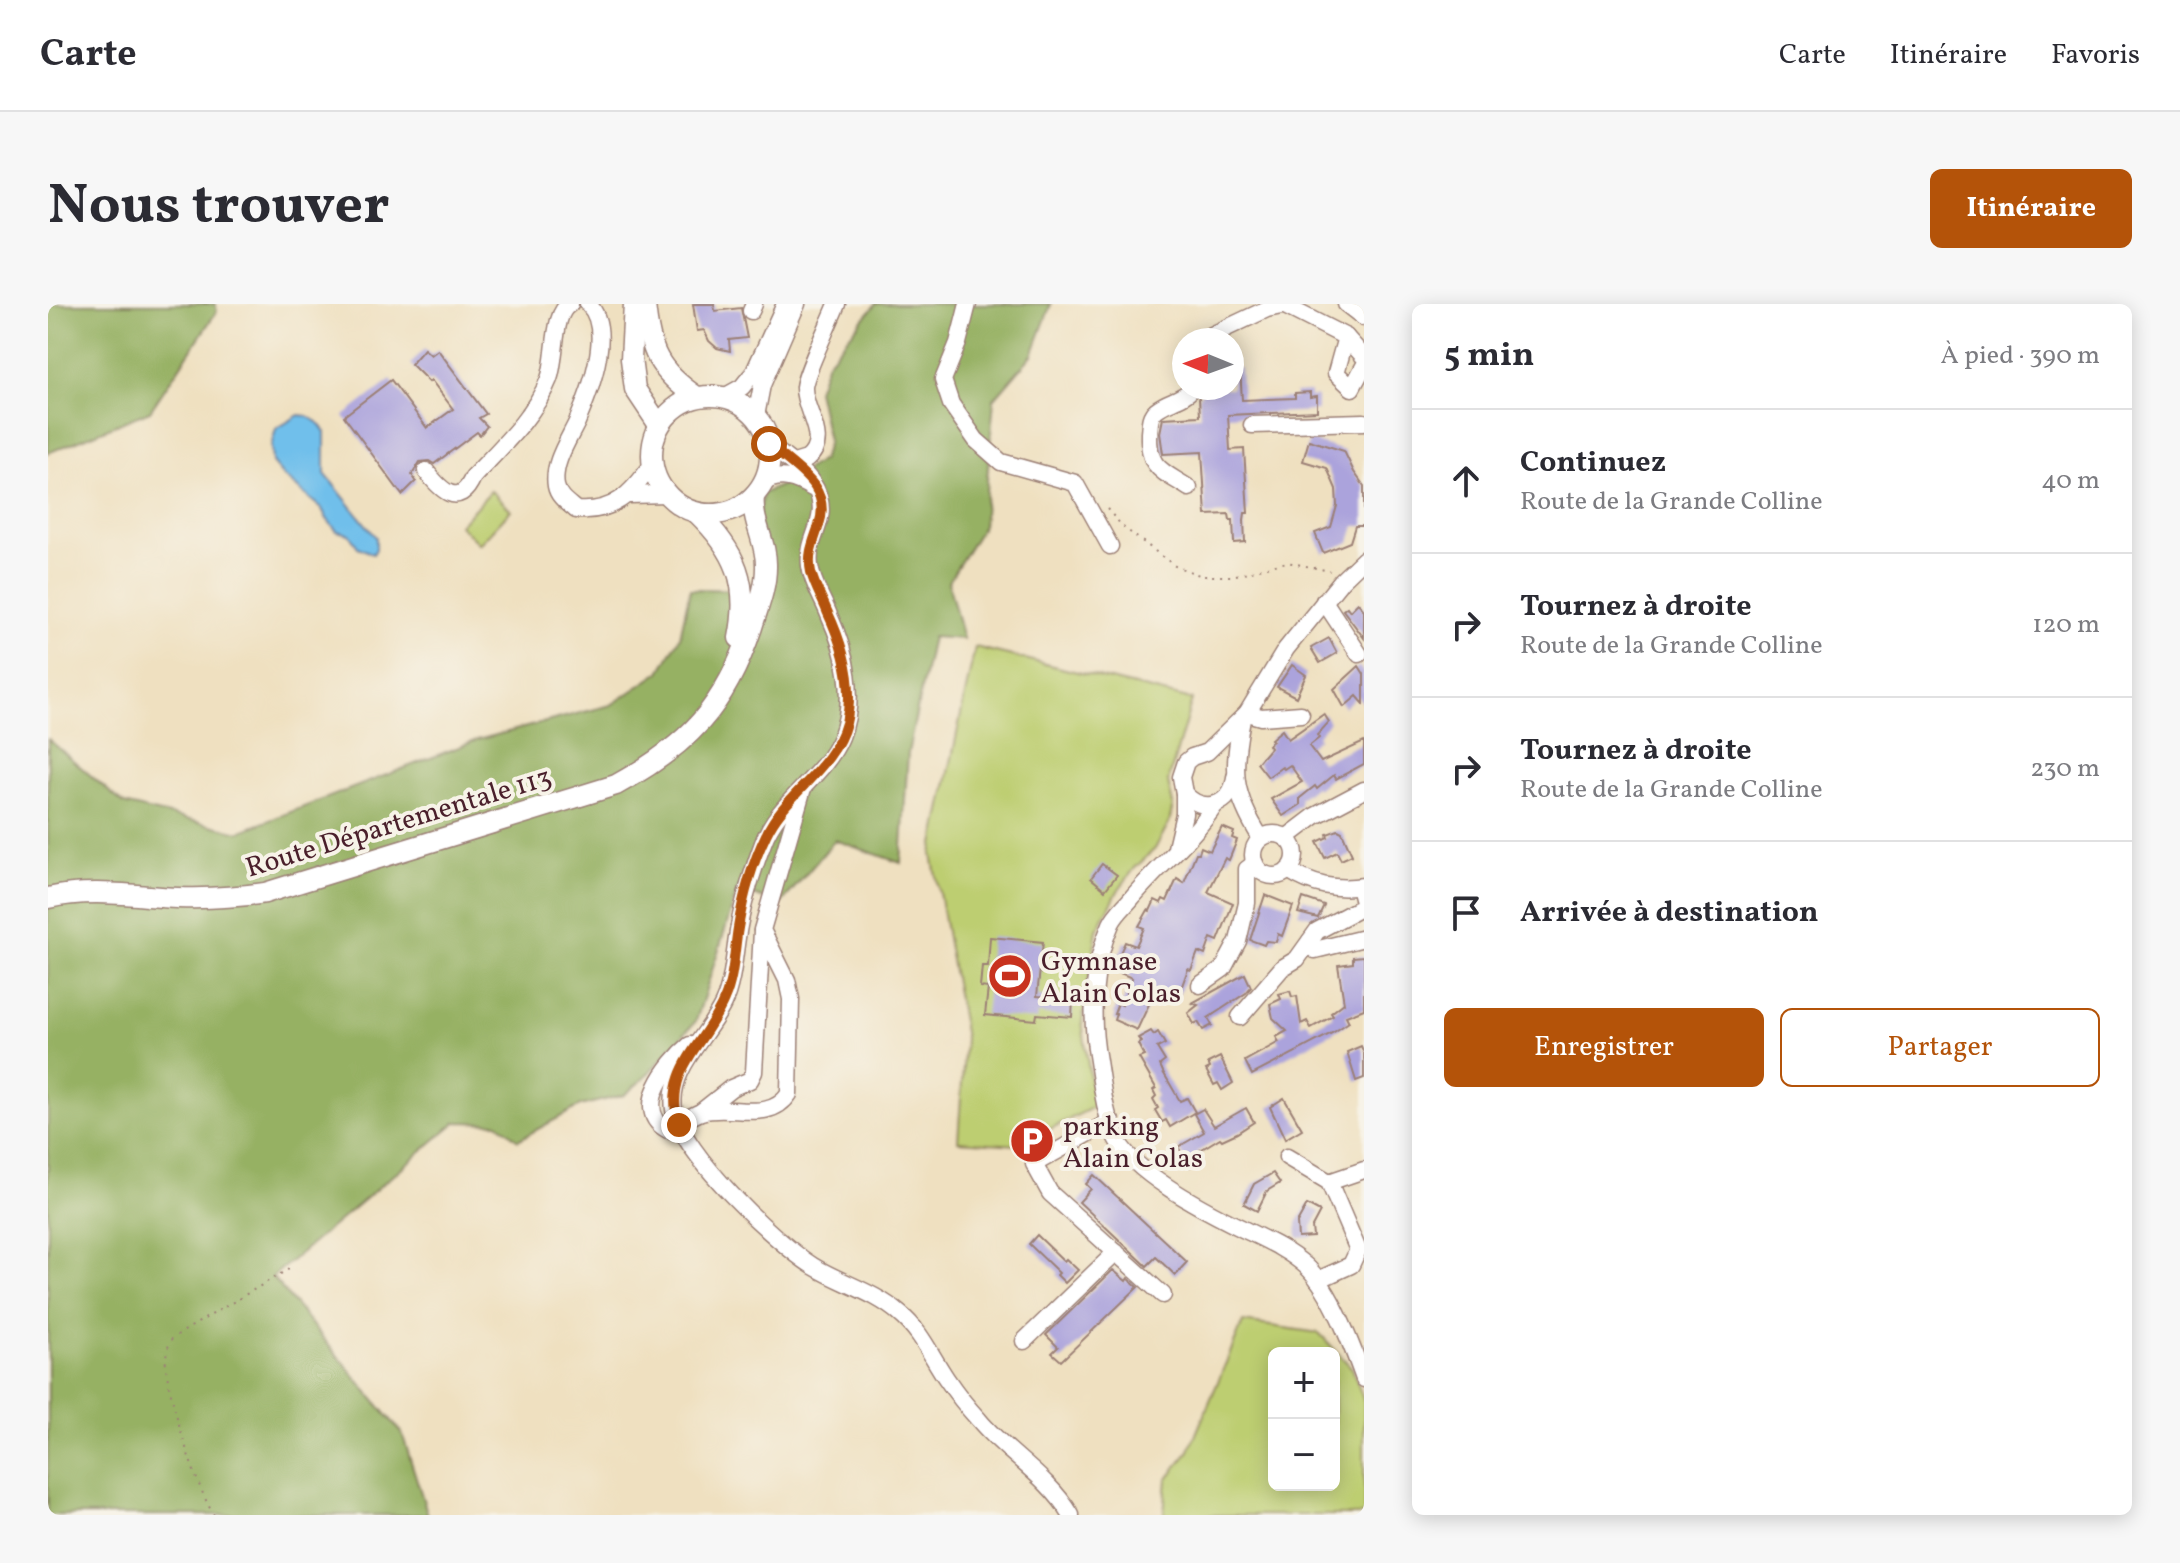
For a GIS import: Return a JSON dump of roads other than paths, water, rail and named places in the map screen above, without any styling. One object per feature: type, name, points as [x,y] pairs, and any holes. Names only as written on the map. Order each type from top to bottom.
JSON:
[{"type":"main road","points":[[634,304],[631,359],[635,389],[659,425]]},
{"type":"main road","points":[[645,304],[655,357],[674,382],[697,397]]},
{"type":"main road","points":[[697,397],[724,397],[741,404],[756,416],[769,444],[770,458],[758,490],[742,506],[728,512],[697,513],[680,506],[666,494],[652,465],[652,444],[659,425],[675,407],[697,397]]},
{"type":"main road","name":"Route Départementale 113","points":[[48,898],[114,892],[177,898],[237,897],[265,893],[616,785],[651,766],[680,745],[710,713],[747,642],[764,590],[766,551],[753,516],[758,490]]},
{"type":"main road","name":"Route Départementale 113","points":[[697,513],[726,544],[742,581],[741,628],[724,690]]},
{"type":"street","points":[[426,471],[439,488],[451,495],[469,487],[473,477],[531,412],[550,378],[560,312],[570,304]]},
{"type":"street","points":[[588,304],[596,312],[600,329],[599,352],[578,419],[559,462],[556,488],[563,500],[576,510],[606,509],[629,495],[652,465]]},
{"type":"street","points":[[794,463],[807,459],[816,447],[816,430],[804,387],[837,304]]},
{"type":"street","points":[[968,304],[958,343],[943,380],[951,404],[976,440],[1001,462],[1075,483],[1110,546]]},
{"type":"street","points":[[1346,304],[1364,318]]},
{"type":"street","points":[[724,397],[742,387],[754,372],[787,305]]},
{"type":"street","points":[[756,416],[762,385],[787,305]]},
{"type":"street","points":[[1227,328],[1267,309],[1289,305],[1346,337],[1364,357]]},
{"type":"street","points":[[1346,337],[1336,373],[1352,388],[1364,366]]},
{"type":"street","points":[[1178,400],[1157,409],[1150,418],[1149,454],[1156,466],[1189,488]]},
{"type":"street","points":[[1252,425],[1364,422]]},
{"type":"street","points":[[769,444],[782,457],[794,463],[810,479],[816,491],[822,514],[810,552],[811,571],[842,645],[848,695],[847,720],[829,758],[783,806],[766,835],[743,905],[728,990],[707,1032],[680,1069],[673,1108],[679,1125],[703,1163],[771,1232],[811,1265],[886,1303],[903,1316],[976,1417],[1048,1485],[1071,1515]]},
{"type":"street","points":[[758,490],[770,479],[786,477],[816,491]]},
{"type":"street","points":[[629,495],[666,494]]},
{"type":"street","points":[[1207,752],[1244,716],[1286,649],[1324,601],[1364,559]]},
{"type":"street","points":[[1324,601],[1359,654]]},
{"type":"street","points":[[1244,716],[1301,714]]},
{"type":"street","points":[[1244,716],[1234,786],[1112,921],[1101,951],[1092,1016],[1104,1096],[1116,1138],[1128,1156],[1149,1175],[1230,1223],[1281,1248],[1306,1266],[1357,1337],[1364,1379]]},
{"type":"street","points":[[1175,851],[1184,814],[1181,777],[1186,762],[1199,753],[1224,757],[1234,774],[1248,819],[1261,838]]},
{"type":"street","points":[[679,1125],[731,1088],[750,1080],[754,1072],[762,930],[804,785]]},
{"type":"street","points":[[1286,838],[1315,816],[1364,790]]},
{"type":"street","points":[[1184,793],[1198,804],[1220,803],[1248,819]]},
{"type":"street","points":[[1273,834],[1286,838],[1295,854],[1288,870],[1269,875],[1255,863],[1254,850],[1261,838],[1273,834]]},
{"type":"street","points":[[1200,985],[1223,969],[1238,941],[1247,903],[1247,869],[1255,863]]},
{"type":"street","points":[[1240,1017],[1282,968],[1297,959],[1317,931],[1364,906],[1362,887],[1323,887],[1306,882],[1288,870]]},
{"type":"street","points":[[701,1112],[768,1110],[782,1105],[789,1094],[791,999],[787,980],[762,930]]},
{"type":"street","points":[[1310,941],[1315,950],[1364,938]]},
{"type":"street","points":[[1111,1121],[1034,1164],[1050,1193],[1163,1295]]},
{"type":"street","points":[[1287,1157],[1329,1182],[1358,1250],[1358,1266],[1318,1280]]},
{"type":"street","points":[[1329,1182],[1364,1170]]},
{"type":"street","points":[[1024,1341],[1116,1252]]},
{"type":"water","points":[[299,415],[318,422],[325,432],[325,474],[376,537],[373,554],[358,547],[349,534],[337,531],[322,509],[272,463],[271,446],[276,429]]},
{"type":"place","name":"Gymnase Alain Colas","points":[[1010,976]]},
{"type":"place","name":"parking Alain Colas","points":[[1032,1141]]}]
